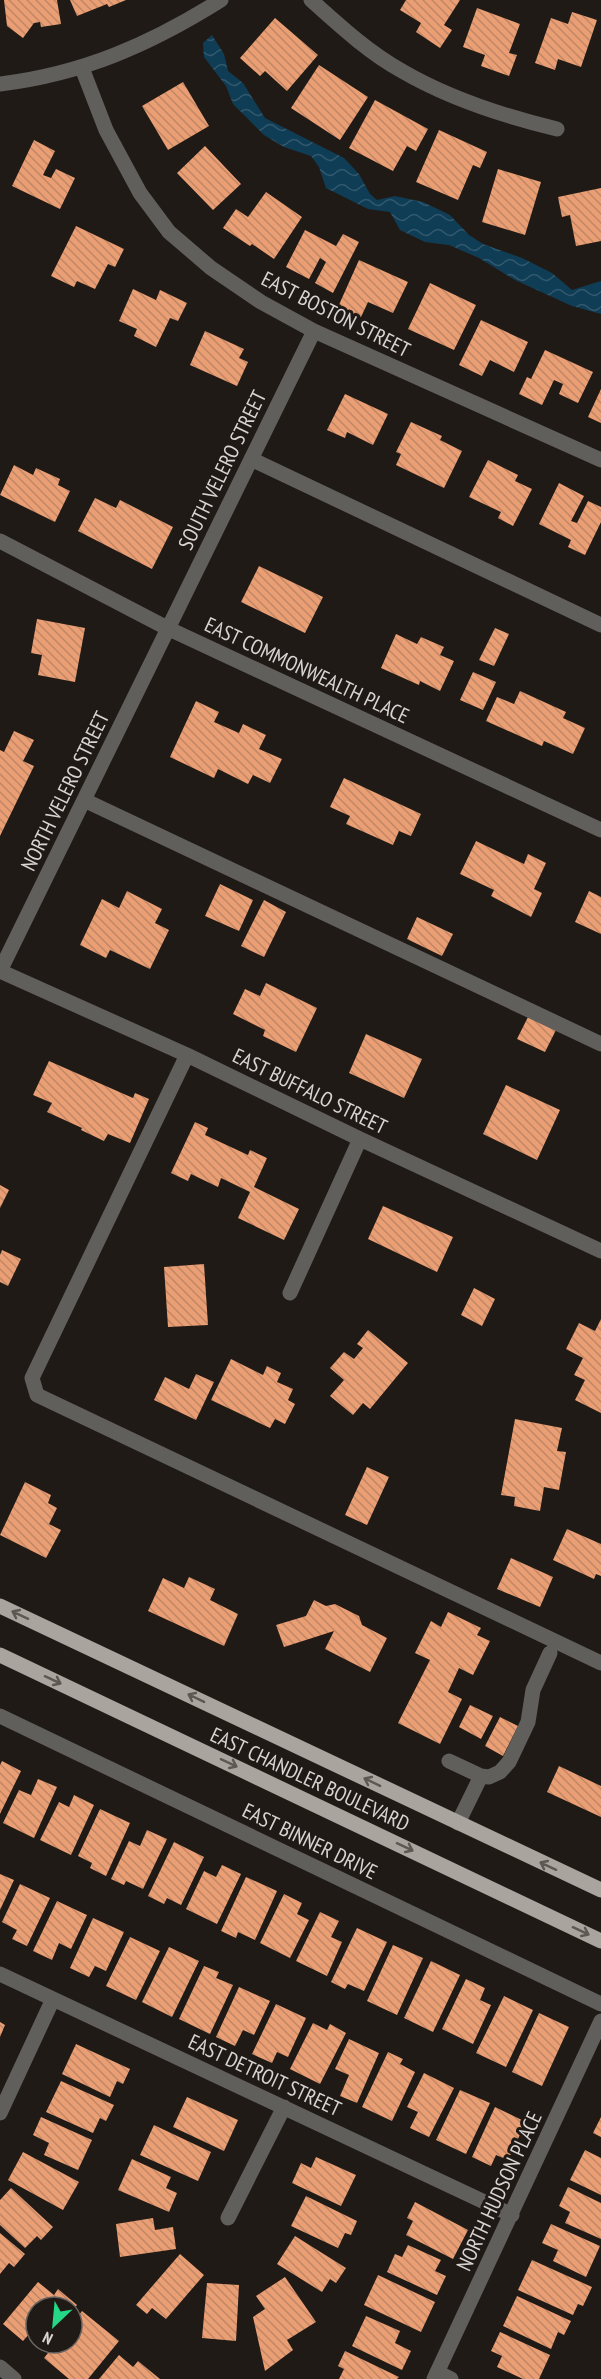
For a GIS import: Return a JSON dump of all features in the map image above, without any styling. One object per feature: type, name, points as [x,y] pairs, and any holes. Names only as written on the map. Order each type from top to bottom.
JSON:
[{"type":"main road","name":"EAST CHANDLER BOULEVARD","points":[[0,1606],[601,1890]]},
{"type":"main road","name":"EAST CHANDLER BOULEVARD","points":[[0,1655],[601,1941]]},
{"type":"street","points":[[0,84],[36,80],[82,68],[152,39],[221,0]]},
{"type":"street","points":[[311,0],[353,38],[402,71],[449,94],[504,116],[557,129]]},
{"type":"street","name":"EAST BOSTON STREET","points":[[82,68],[106,130],[140,193],[169,232],[212,268],[261,302],[314,331],[601,460]]},
{"type":"street","name":"SOUTH VELERO STREET","points":[[167,628],[314,331]]},
{"type":"street","points":[[251,459],[601,625]]},
{"type":"street","name":"EAST COMMONWEALTH PLACE","points":[[0,541],[167,628],[601,830]]},
{"type":"street","name":"NORTH VELERO STREET","points":[[0,971],[167,628]]},
{"type":"street","points":[[84,800],[601,1044]]},
{"type":"street","name":"EAST BUFFALO STREET","points":[[0,971],[187,1055],[360,1139],[601,1251]]},
{"type":"street","points":[[187,1055],[32,1378],[38,1395],[601,1663]]},
{"type":"street","points":[[290,1293],[360,1139]]},
{"type":"street","points":[[449,1761],[481,1776],[489,1777],[500,1772],[509,1762],[528,1722],[533,1690],[550,1653]]},
{"type":"street","name":"EAST BINNER DRIVE","points":[[0,1716],[601,2004]]},
{"type":"street","points":[[458,1823],[481,1776]]},
{"type":"street","name":"EAST DETROIT STREET","points":[[0,1974],[512,2215]]},
{"type":"street","points":[[0,2113],[53,1999]]},
{"type":"street","name":"NORTH HUDSON PLACE","points":[[440,2377],[601,2021]]},
{"type":"street","points":[[228,2218],[284,2107]]},
{"type":"street","points":[[0,2367],[14,2379]]},
{"type":"water","points":[[212,35],[224,54],[228,71],[243,83],[265,118],[344,158],[359,174],[370,194],[377,200],[395,196],[423,202],[450,215],[469,235],[483,244],[522,258],[552,273],[572,290],[601,281],[601,314],[572,306],[515,280],[479,258],[449,245],[425,242],[400,230],[390,212],[368,209],[326,188],[319,167],[311,156],[284,147],[264,135],[233,104],[226,86],[204,57],[203,43]]},
{"type":"building","points":[[4,0],[57,0],[61,24],[41,27],[40,22],[34,23],[23,38],[7,26]]},
{"type":"building","points":[[70,0],[126,0],[109,7],[107,4],[77,16]]},
{"type":"building","points":[[406,0],[460,0],[444,25],[452,30],[440,48],[416,32],[421,23],[400,10]]},
{"type":"building","points":[[477,8],[520,24],[509,53],[517,55],[509,76],[481,66],[485,55],[463,47]]},
{"type":"building","points":[[572,12],[597,20],[581,67],[558,59],[555,70],[535,63],[551,18],[568,24]]},
{"type":"building","points":[[275,18],[318,55],[287,91],[265,71],[260,76],[240,58]]},
{"type":"building","points":[[319,65],[368,97],[340,140],[291,108]]},
{"type":"building","points":[[183,82],[209,126],[168,150],[142,106]]},
{"type":"building","points":[[375,100],[428,129],[416,151],[407,146],[393,171],[349,148]]},
{"type":"building","points":[[439,130],[487,152],[480,168],[473,165],[458,200],[416,182]]},
{"type":"building","points":[[34,140],[55,151],[43,175],[51,178],[56,169],[75,178],[60,209],[12,186]]},
{"type":"building","points":[[205,146],[241,184],[213,210],[177,173]]},
{"type":"building","points":[[498,169],[541,182],[525,235],[482,222]]},
{"type":"building","points":[[601,188],[601,241],[576,246],[570,215],[562,217],[558,197]]},
{"type":"building","points":[[266,192],[302,217],[274,259],[223,228],[236,209],[248,217]]},
{"type":"building","points":[[76,226],[124,249],[115,267],[108,264],[95,289],[77,281],[74,287],[51,276]]},
{"type":"building","points":[[305,230],[336,246],[343,234],[359,242],[333,293],[315,283],[326,262],[320,258],[309,279],[286,267]]},
{"type":"building","points":[[359,260],[408,282],[393,313],[368,302],[361,317],[338,307]]},
{"type":"building","points":[[430,283],[476,305],[454,350],[408,329]]},
{"type":"building","points":[[133,289],[156,300],[160,290],[187,303],[178,321],[170,318],[156,347],[134,336],[137,329],[119,321]]},
{"type":"building","points":[[481,320],[528,342],[514,372],[490,360],[482,376],[459,365]]},
{"type":"building","points":[[205,331],[244,349],[239,358],[248,362],[237,386],[190,365]]},
{"type":"building","points":[[545,350],[593,372],[578,403],[559,394],[563,384],[554,380],[542,405],[519,394],[527,377],[531,379]]},
{"type":"building","points":[[601,389],[601,423],[588,417]]},
{"type":"building","points":[[345,394],[388,414],[373,445],[347,432],[345,438],[327,430]]},
{"type":"building","points":[[411,422],[442,436],[440,440],[462,451],[444,488],[396,465],[401,454],[396,452]]},
{"type":"building","points":[[488,460],[518,475],[515,481],[532,489],[513,526],[498,518],[501,512],[469,497]]},
{"type":"building","points":[[14,465],[33,475],[36,468],[60,479],[58,485],[70,491],[55,522],[0,495]]},
{"type":"building","points":[[559,483],[584,496],[571,521],[577,523],[588,501],[601,507],[601,522],[585,555],[568,547],[571,540],[539,524]]},
{"type":"building","points":[[95,498],[116,508],[120,500],[173,527],[152,569],[78,531]]},
{"type":"building","points":[[259,566],[323,597],[305,633],[241,602]]},
{"type":"building","points":[[37,619],[85,628],[75,682],[38,675],[42,655],[31,653]]},
{"type":"building","points":[[495,628],[509,634],[494,666],[479,660]]},
{"type":"building","points":[[396,634],[417,644],[421,637],[444,647],[440,655],[454,661],[440,691],[420,681],[419,685],[381,668]]},
{"type":"building","points":[[473,672],[496,682],[483,710],[460,700]]},
{"type":"building","points":[[520,691],[566,712],[563,718],[585,728],[573,754],[544,741],[542,746],[486,721],[497,697],[514,704]]},
{"type":"building","points":[[196,701],[219,712],[214,722],[239,733],[243,724],[266,735],[259,749],[282,759],[270,783],[253,775],[248,784],[218,769],[214,778],[170,757]]},
{"type":"building","points":[[14,731],[34,740],[23,761],[34,766],[0,836],[0,750],[4,752]]},
{"type":"building","points":[[344,778],[421,814],[411,836],[399,831],[393,845],[346,824],[350,816],[330,807]]},
{"type":"building","points":[[476,841],[524,864],[528,854],[546,863],[534,889],[542,893],[531,917],[491,896],[494,890],[460,874]]},
{"type":"building","points":[[220,884],[253,900],[239,931],[205,916]]},
{"type":"building","points":[[127,891],[162,909],[155,923],[169,930],[150,969],[110,950],[106,958],[80,945],[102,899],[119,908]]},
{"type":"building","points":[[589,891],[601,897],[601,934],[575,922]]},
{"type":"building","points":[[264,900],[286,912],[264,957],[241,946]]},
{"type":"building","points":[[417,917],[453,934],[442,956],[407,939]]},
{"type":"building","points":[[266,983],[317,1008],[296,1052],[263,1036],[265,1030],[233,1014],[245,989],[260,996]]},
{"type":"building","points":[[528,1017],[556,1030],[545,1052],[517,1039]]},
{"type":"building","points":[[366,1034],[422,1059],[404,1098],[349,1073]]},
{"type":"building","points":[[49,1061],[133,1098],[135,1093],[149,1099],[130,1143],[108,1134],[104,1141],[47,1112],[52,1103],[33,1095]]},
{"type":"building","points":[[506,1085],[560,1110],[537,1160],[483,1134]]},
{"type":"building","points":[[195,1122],[208,1128],[205,1135],[248,1155],[250,1150],[267,1158],[254,1187],[299,1209],[284,1240],[238,1218],[250,1192],[221,1178],[218,1187],[191,1174],[188,1181],[171,1173]]},
{"type":"building","points":[[0,1185],[9,1190],[0,1208]]},
{"type":"building","points":[[383,1206],[453,1237],[437,1272],[368,1239]]},
{"type":"building","points":[[2,1250],[21,1259],[8,1286],[0,1282]]},
{"type":"building","points":[[204,1264],[208,1325],[168,1327],[164,1267]]},
{"type":"building","points":[[474,1288],[495,1299],[482,1326],[461,1315]]},
{"type":"building","points":[[601,1319],[601,1413],[575,1400],[585,1380],[574,1375],[583,1358],[566,1349],[579,1323],[595,1331]]},
{"type":"building","points":[[368,1330],[408,1363],[370,1409],[363,1403],[353,1415],[330,1396],[344,1380],[330,1368],[344,1352],[354,1359],[363,1348],[357,1344]]},
{"type":"building","points":[[231,1359],[263,1375],[267,1366],[281,1373],[277,1382],[293,1389],[288,1400],[295,1404],[285,1424],[275,1419],[270,1428],[211,1400]]},
{"type":"building","points":[[196,1374],[214,1382],[196,1420],[154,1400],[165,1377],[189,1389]]},
{"type":"building","points":[[515,1419],[562,1428],[557,1451],[566,1452],[559,1490],[544,1487],[540,1511],[514,1506],[515,1497],[501,1495]]},
{"type":"building","points":[[367,1467],[389,1477],[367,1525],[345,1515]]},
{"type":"building","points":[[25,1482],[51,1495],[48,1503],[57,1508],[49,1524],[61,1530],[46,1558],[0,1535]]},
{"type":"building","points":[[567,1529],[601,1544],[601,1576],[596,1574],[594,1579],[553,1560]]},
{"type":"building","points":[[511,1558],[553,1577],[540,1607],[497,1589]]},
{"type":"building","points":[[189,1577],[215,1589],[210,1600],[238,1614],[224,1646],[148,1611],[163,1578],[184,1588]]},
{"type":"building","points":[[314,1600],[326,1606],[335,1604],[359,1616],[362,1625],[387,1638],[370,1672],[325,1649],[334,1631],[284,1647],[276,1625],[306,1616]]},
{"type":"building","points":[[448,1612],[481,1628],[477,1635],[490,1641],[473,1675],[459,1668],[448,1692],[462,1699],[440,1744],[398,1723],[430,1660],[415,1653],[431,1621],[441,1627]]},
{"type":"building","points":[[470,1705],[493,1716],[481,1739],[459,1727]]},
{"type":"building","points":[[500,1717],[518,1726],[503,1756],[485,1746]]},
{"type":"building","points":[[2,1761],[21,1771],[0,1814],[0,1765]]},
{"type":"building","points":[[559,1766],[601,1786],[601,1817],[547,1792]]},
{"type":"building","points":[[38,1779],[57,1787],[34,1838],[3,1823],[19,1790],[31,1795]]},
{"type":"building","points":[[74,1795],[94,1805],[71,1855],[40,1840],[59,1802],[69,1807]]},
{"type":"building","points":[[100,1809],[130,1823],[106,1876],[90,1868],[92,1863],[78,1856]]},
{"type":"building","points":[[147,1830],[167,1839],[143,1889],[126,1881],[124,1885],[111,1879],[129,1841],[140,1846]]},
{"type":"building","points":[[174,1842],[204,1857],[181,1905],[167,1898],[164,1904],[148,1896]]},
{"type":"building","points":[[222,1865],[241,1874],[217,1924],[186,1909],[204,1871],[216,1877]]},
{"type":"building","points":[[0,1874],[14,1880],[0,1910]]},
{"type":"building","points":[[246,1877],[277,1891],[255,1940],[238,1932],[236,1938],[221,1931]]},
{"type":"building","points":[[20,1884],[50,1898],[27,1946],[12,1939],[17,1930],[2,1922]]},
{"type":"building","points":[[284,1894],[302,1903],[297,1914],[309,1920],[290,1958],[260,1943]]},
{"type":"building","points":[[57,1901],[87,1915],[71,1949],[59,1943],[52,1960],[33,1951]]},
{"type":"building","points":[[320,1912],[339,1921],[331,1937],[342,1942],[327,1976],[296,1961]]},
{"type":"building","points":[[93,1918],[124,1932],[106,1971],[95,1966],[89,1977],[70,1968]]},
{"type":"building","points":[[357,1928],[387,1942],[364,1991],[348,1984],[345,1989],[331,1982]]},
{"type":"building","points":[[130,1937],[160,1951],[136,2000],[106,1986]]},
{"type":"building","points":[[393,1945],[423,1958],[397,2015],[367,2001]]},
{"type":"building","points":[[169,1947],[199,1961],[172,2017],[142,2002]]},
{"type":"building","points":[[431,1961],[460,1975],[433,2032],[404,2018]]},
{"type":"building","points":[[204,1966],[219,1972],[216,1978],[233,1985],[210,2034],[179,2019]]},
{"type":"building","points":[[466,1979],[485,1988],[480,2000],[491,2005],[473,2044],[442,2029]]},
{"type":"building","points":[[239,1987],[270,2001],[254,2035],[243,2030],[235,2046],[216,2037]]},
{"type":"building","points":[[504,1996],[533,2010],[506,2067],[476,2053]]},
{"type":"building","points":[[276,2004],[306,2018],[288,2057],[277,2052],[272,2063],[252,2054]]},
{"type":"building","points":[[539,2013],[569,2027],[542,2086],[512,2072]]},
{"type":"building","points":[[0,2022],[5,2025],[0,2037]]},
{"type":"building","points":[[313,2023],[327,2030],[330,2024],[346,2033],[320,2084],[290,2069]]},
{"type":"building","points":[[349,2039],[379,2053],[357,2103],[340,2096],[349,2075],[335,2069]]},
{"type":"building","points":[[76,2044],[130,2069],[123,2084],[117,2081],[110,2097],[62,2074]]},
{"type":"building","points":[[388,2052],[403,2059],[400,2064],[415,2072],[392,2121],[362,2107]]},
{"type":"building","points":[[424,2073],[454,2088],[429,2137],[410,2128],[418,2112],[407,2107]]},
{"type":"building","points":[[61,2081],[114,2105],[106,2121],[100,2118],[93,2133],[46,2112]]},
{"type":"building","points":[[460,2090],[490,2103],[466,2154],[436,2140]]},
{"type":"building","points":[[187,2097],[238,2120],[224,2151],[173,2127]]},
{"type":"building","points":[[495,2107],[526,2122],[508,2160],[496,2155],[491,2166],[472,2157]]},
{"type":"building","points":[[41,2117],[92,2140],[78,2170],[44,2155],[49,2143],[33,2135]]},
{"type":"building","points":[[601,2117],[601,2137],[593,2133]]},
{"type":"building","points":[[154,2125],[211,2152],[198,2181],[140,2155]]},
{"type":"building","points":[[585,2150],[601,2158],[601,2195],[570,2180]]},
{"type":"building","points":[[23,2152],[79,2182],[63,2210],[8,2180]]},
{"type":"building","points":[[316,2157],[356,2175],[341,2206],[292,2183],[301,2163],[311,2168]]},
{"type":"building","points":[[132,2159],[171,2177],[166,2188],[177,2193],[169,2212],[118,2190]]},
{"type":"building","points":[[568,2187],[601,2203],[601,2239],[565,2223],[570,2212],[559,2206]]},
{"type":"building","points":[[11,2188],[53,2227],[41,2240],[37,2236],[25,2248],[0,2225],[0,2200]]},
{"type":"building","points":[[306,2196],[357,2221],[351,2235],[345,2233],[338,2248],[291,2226]]},
{"type":"building","points":[[415,2202],[468,2230],[453,2259],[406,2235],[413,2221],[407,2218]]},
{"type":"building","points":[[153,2218],[155,2230],[173,2227],[176,2249],[120,2257],[116,2224]]},
{"type":"building","points":[[551,2224],[600,2246],[586,2277],[553,2261],[558,2250],[542,2243]]},
{"type":"building","points":[[0,2233],[25,2254],[14,2267],[9,2263],[0,2274]]},
{"type":"building","points":[[295,2236],[346,2268],[336,2283],[330,2279],[322,2292],[277,2264]]},
{"type":"building","points":[[408,2245],[441,2260],[435,2271],[446,2276],[437,2295],[387,2272],[395,2254],[402,2257]]},
{"type":"building","points":[[180,2254],[204,2275],[166,2319],[152,2308],[147,2314],[136,2305]]},
{"type":"building","points":[[532,2260],[592,2287],[583,2306],[578,2304],[573,2315],[518,2290]]},
{"type":"building","points":[[378,2275],[435,2302],[421,2332],[364,2305]]},
{"type":"building","points":[[285,2277],[316,2322],[287,2340],[293,2350],[265,2371],[253,2317],[265,2309],[256,2296]]},
{"type":"building","points":[[38,2282],[54,2295],[27,2295]]},
{"type":"building","points":[[207,2283],[239,2285],[236,2341],[202,2338]]},
{"type":"building","points":[[58,2289],[65,2295],[54,2295]]},
{"type":"building","points":[[517,2296],[571,2321],[564,2335],[558,2332],[551,2349],[503,2326]]},
{"type":"building","points":[[24,2299],[24,2340],[3,2324]]},
{"type":"building","points":[[84,2313],[119,2341],[88,2379],[69,2379],[44,2358],[46,2355],[84,2355]]},
{"type":"building","points":[[366,2316],[400,2331],[395,2343],[411,2351],[402,2370],[352,2346]]},
{"type":"building","points":[[500,2332],[550,2355],[539,2379],[523,2379],[497,2367],[502,2356],[491,2351]]},
{"type":"building","points":[[345,2351],[399,2377],[397,2379],[339,2379],[344,2369],[338,2366]]},
{"type":"building","points":[[119,2355],[133,2367],[138,2361],[160,2379],[99,2379]]}]
